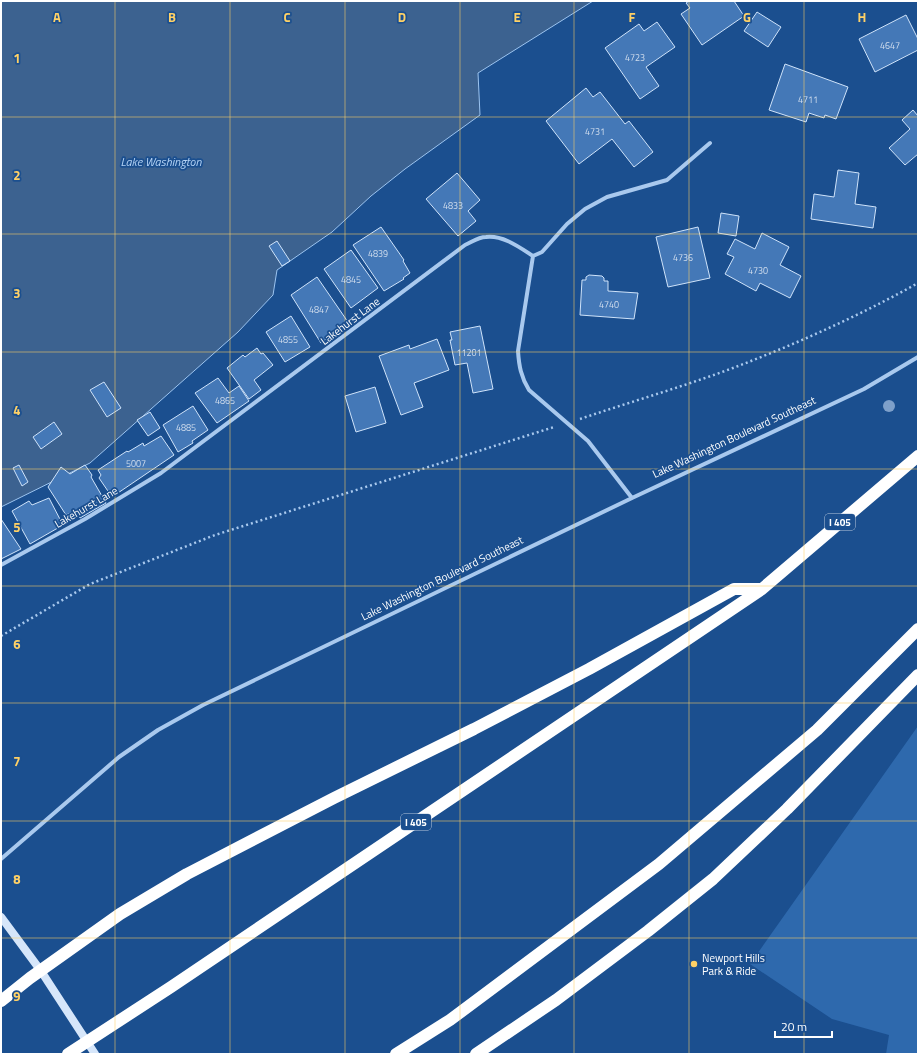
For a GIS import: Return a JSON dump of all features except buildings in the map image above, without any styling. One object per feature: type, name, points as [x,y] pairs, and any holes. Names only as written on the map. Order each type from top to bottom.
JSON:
[{"type":"highway","name":"I 405","points":[[68,1054],[190,974],[762,589],[918,456]]},
{"type":"highway","points":[[1,1001],[120,914],[186,874],[334,798],[481,726],[589,669],[734,589],[762,589]]},
{"type":"highway","points":[[396,1054],[450,1020],[659,864],[817,730],[918,629]]},
{"type":"highway","points":[[476,1054],[587,977],[648,932],[713,879],[787,809],[918,675]]},
{"type":"street","points":[[632,498],[588,441],[528,390],[523,380],[518,366],[518,351],[532,256],[542,252],[567,224],[585,209],[606,198],[667,180],[710,143]]},
{"type":"street","name":"Lakehurst Lane","points":[[1,565],[85,519],[161,473],[465,245],[476,239],[486,237],[498,238],[511,243],[532,256]]},
{"type":"street","name":"Lake Washington Boulevard Southeast","points":[[1,859],[119,757],[158,730],[202,706],[632,498],[864,389],[918,356]]},
{"type":"street","points":[[1,917],[41,971],[95,1054]]},
{"type":"path","points":[[1,636],[90,584],[215,535],[567,423],[732,368],[817,334],[891,298],[918,283]]},
{"type":"shaded area","points":[[918,726],[918,1054],[886,1054],[889,1035],[832,1019],[750,964]]},
{"type":"water","name":"Lake Washington","points":[[1,1],[593,1],[478,73],[480,115],[405,169],[371,196],[332,232],[277,270],[273,295],[238,332],[90,463],[1,507]]},
{"type":"place","name":"Newport Hills Park & Ride","points":[[694,964]]}]
